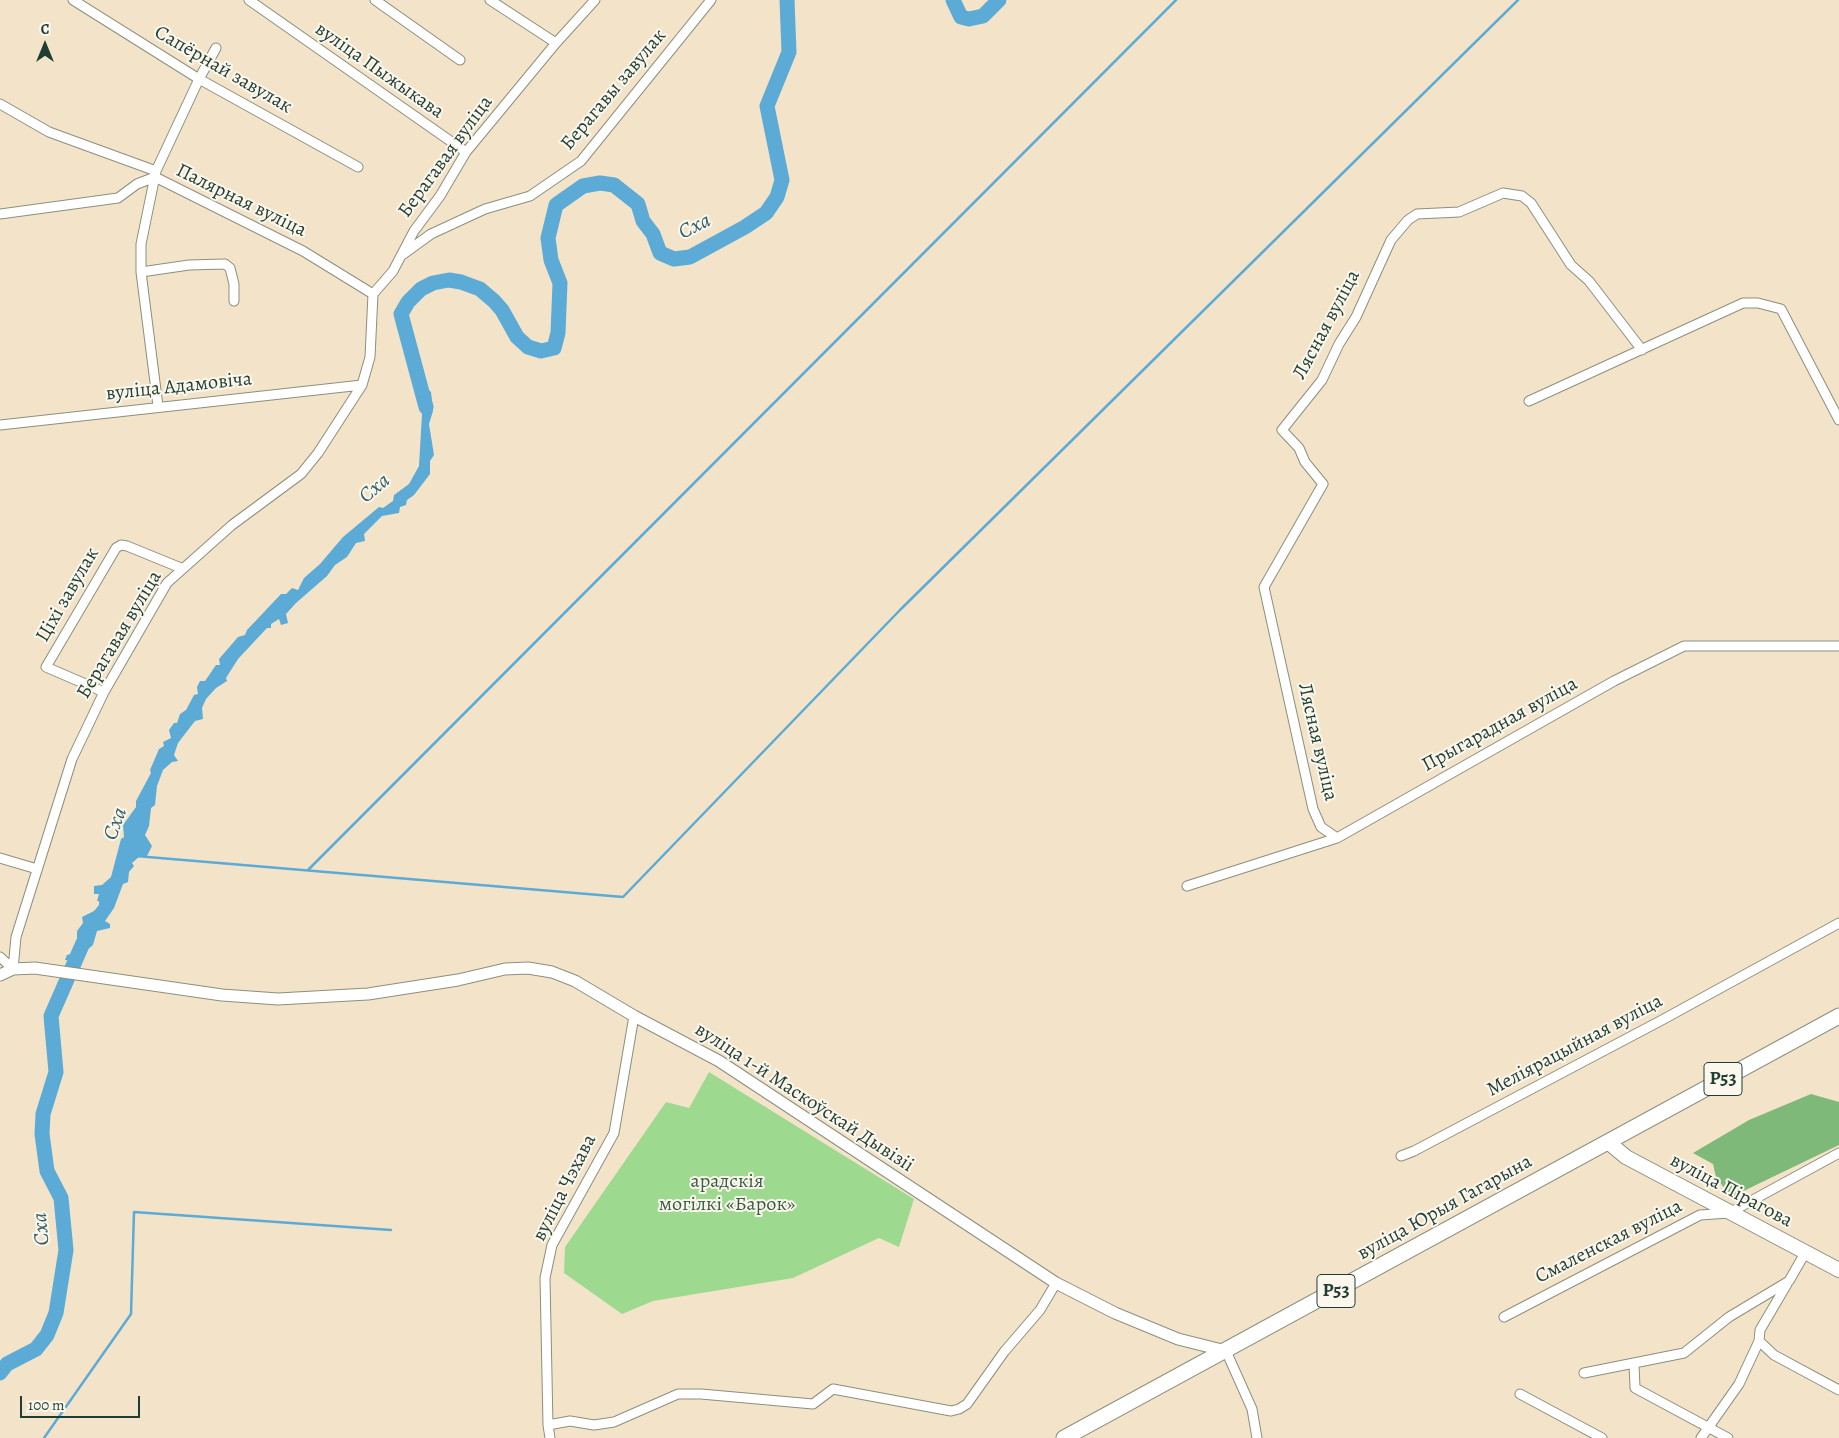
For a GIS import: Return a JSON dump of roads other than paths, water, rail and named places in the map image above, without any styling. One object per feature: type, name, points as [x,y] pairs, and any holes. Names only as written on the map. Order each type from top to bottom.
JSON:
[{"type":"main road","name":"Р53","points":[[1608,1142],[1839,1016]]},
{"type":"main road","name":"вуліца Пірагова","points":[[1608,1142],[1626,1157],[1839,1270]]},
{"type":"main road","name":"вуліца Юрыя Гагарына","points":[[1064,1438],[1608,1142]]},
{"type":"street","name":"Сапёрнай завулак","points":[[73,0],[198,79],[358,167]]},
{"type":"street","name":"вуліца Пыжыкава","points":[[250,0],[466,152]]},
{"type":"street","points":[[375,0],[460,60]]},
{"type":"street","points":[[490,0],[556,43]]},
{"type":"street","name":"Берагавая вуліца","points":[[13,969],[16,937],[72,759],[104,692],[162,590],[181,568],[232,525],[301,474],[318,453],[362,385],[370,357],[373,294],[393,271],[414,231],[440,196],[466,152],[556,43],[595,0]]},
{"type":"street","name":"Берагавы завулак","points":[[402,255],[432,234],[485,209],[530,196],[581,161],[710,0]]},
{"type":"street","points":[[158,406],[141,272],[141,244],[156,174],[198,79],[216,48]]},
{"type":"street","points":[[0,104],[49,132],[156,174]]},
{"type":"street","name":"Палярная вуліца","points":[[0,214],[118,198],[137,184],[156,174],[303,251],[373,294]]},
{"type":"street","name":"Лясная вуліца","points":[[1337,838],[1321,827],[1313,809],[1264,587],[1323,484],[1305,462],[1299,448],[1282,430],[1322,380],[1339,344],[1356,317],[1391,240],[1408,220],[1417,214],[1459,212],[1503,193],[1522,196],[1531,203],[1571,265],[1590,280],[1642,350]]},
{"type":"street","points":[[141,272],[189,265],[225,264],[230,268],[234,284],[234,301]]},
{"type":"street","points":[[1529,401],[1743,303],[1758,303],[1781,309],[1839,420]]},
{"type":"street","name":"вуліца Адамовіча","points":[[0,425],[158,406],[362,385]]},
{"type":"street","name":"Ціхі завулак","points":[[104,692],[46,667],[116,548],[121,545],[127,546],[181,568]]},
{"type":"street","name":"Прыгарадная вуліца","points":[[1187,886],[1337,838],[1605,685],[1684,646],[1839,646]]},
{"type":"street","points":[[0,858],[37,869]]},
{"type":"street","name":"Меліярацыйная вуліца","points":[[1401,1156],[1423,1147],[1839,923]]},
{"type":"street","points":[[0,957],[13,969],[0,975]]},
{"type":"street","name":"вуліца 1-й Маскоўскай Дывізіі","points":[[13,969],[35,968],[222,995],[278,999],[368,994],[458,980],[504,969],[528,968],[552,972],[575,982],[719,1061],[1056,1283],[1115,1313],[1178,1339],[1226,1351]]},
{"type":"street","name":"вуліца Чэхава","points":[[550,1438],[548,1425],[545,1278],[552,1245],[614,1132],[634,1016]]},
{"type":"street","name":"Смаленская вуліца","points":[[1504,1316],[1700,1215],[1729,1213],[1839,1153]]},
{"type":"street","points":[[1701,1438],[1739,1384],[1759,1341],[1760,1330],[1806,1253]]},
{"type":"street","points":[[1584,1373],[1684,1353],[1729,1318],[1789,1281]]},
{"type":"street","points":[[548,1425],[570,1421],[594,1425],[614,1422],[678,1394],[700,1394],[812,1404],[833,1388],[951,1411],[959,1409],[967,1404],[1004,1352],[1040,1310],[1056,1283]]},
{"type":"street","points":[[1759,1341],[1774,1355],[1839,1390]]},
{"type":"street","points":[[1226,1351],[1252,1409],[1257,1438]]},
{"type":"street","points":[[1634,1364],[1635,1388],[1728,1438]]},
{"type":"street","points":[[1520,1394],[1602,1438]]},
{"type":"water","points":[[425,386],[431,392],[433,411],[429,424],[434,455],[430,461],[430,474],[414,495],[407,500],[406,505],[400,507],[399,513],[382,516],[364,534],[365,541],[356,543],[347,557],[335,565],[327,576],[296,603],[286,614],[288,623],[281,625],[279,619],[271,624],[271,628],[267,628],[238,659],[226,678],[227,681],[216,688],[206,699],[202,708],[203,719],[195,721],[178,743],[174,755],[178,761],[172,762],[163,770],[157,786],[155,805],[151,808],[149,826],[145,835],[152,846],[146,858],[140,856],[132,863],[134,866],[129,872],[128,882],[123,884],[114,908],[105,921],[110,924],[110,928],[97,931],[93,945],[81,955],[78,961],[65,960],[67,955],[75,953],[77,931],[83,923],[82,917],[94,911],[99,905],[99,901],[97,901],[99,894],[94,894],[94,886],[102,885],[111,877],[121,839],[124,837],[123,825],[136,807],[136,801],[151,773],[150,770],[159,749],[164,746],[163,742],[171,738],[169,730],[174,723],[177,723],[180,714],[186,710],[194,695],[198,694],[197,687],[200,681],[205,681],[216,665],[220,665],[219,659],[238,637],[245,635],[247,630],[281,594],[286,594],[292,588],[298,590],[304,578],[320,564],[343,537],[379,507],[383,508],[393,501],[394,495],[409,484],[419,466],[422,414],[417,390]]},
{"type":"waterway","name":"Сха","points":[[426,407],[401,314],[408,302],[421,289],[433,283],[449,280],[461,282],[480,289],[494,301],[502,310],[517,337],[528,347],[541,351],[554,348],[558,333],[560,283],[551,260],[548,238],[556,205],[583,186],[600,183],[614,185],[638,204],[643,221],[653,234],[660,253],[674,259],[690,257],[745,227],[766,213],[777,197],[782,180],[767,106],[789,52],[787,0]]},
{"type":"waterway","name":"Сха","points":[[953,0],[961,17],[969,19],[983,16],[999,0]]},
{"type":"waterway","points":[[308,870],[1176,0]]},
{"type":"waterway","points":[[136,856],[623,897],[900,610],[1518,0]]},
{"type":"waterway","name":"Сха","points":[[0,1373],[7,1364],[36,1349],[47,1335],[56,1313],[66,1250],[61,1198],[47,1171],[42,1134],[43,1114],[56,1072],[51,1016],[83,943]]},
{"type":"waterway","points":[[44,1438],[131,1314],[134,1212],[391,1230]]},
{"type":"park label","name":"арадскія могілкі «Барок»","points":[[727,1194]]}]
